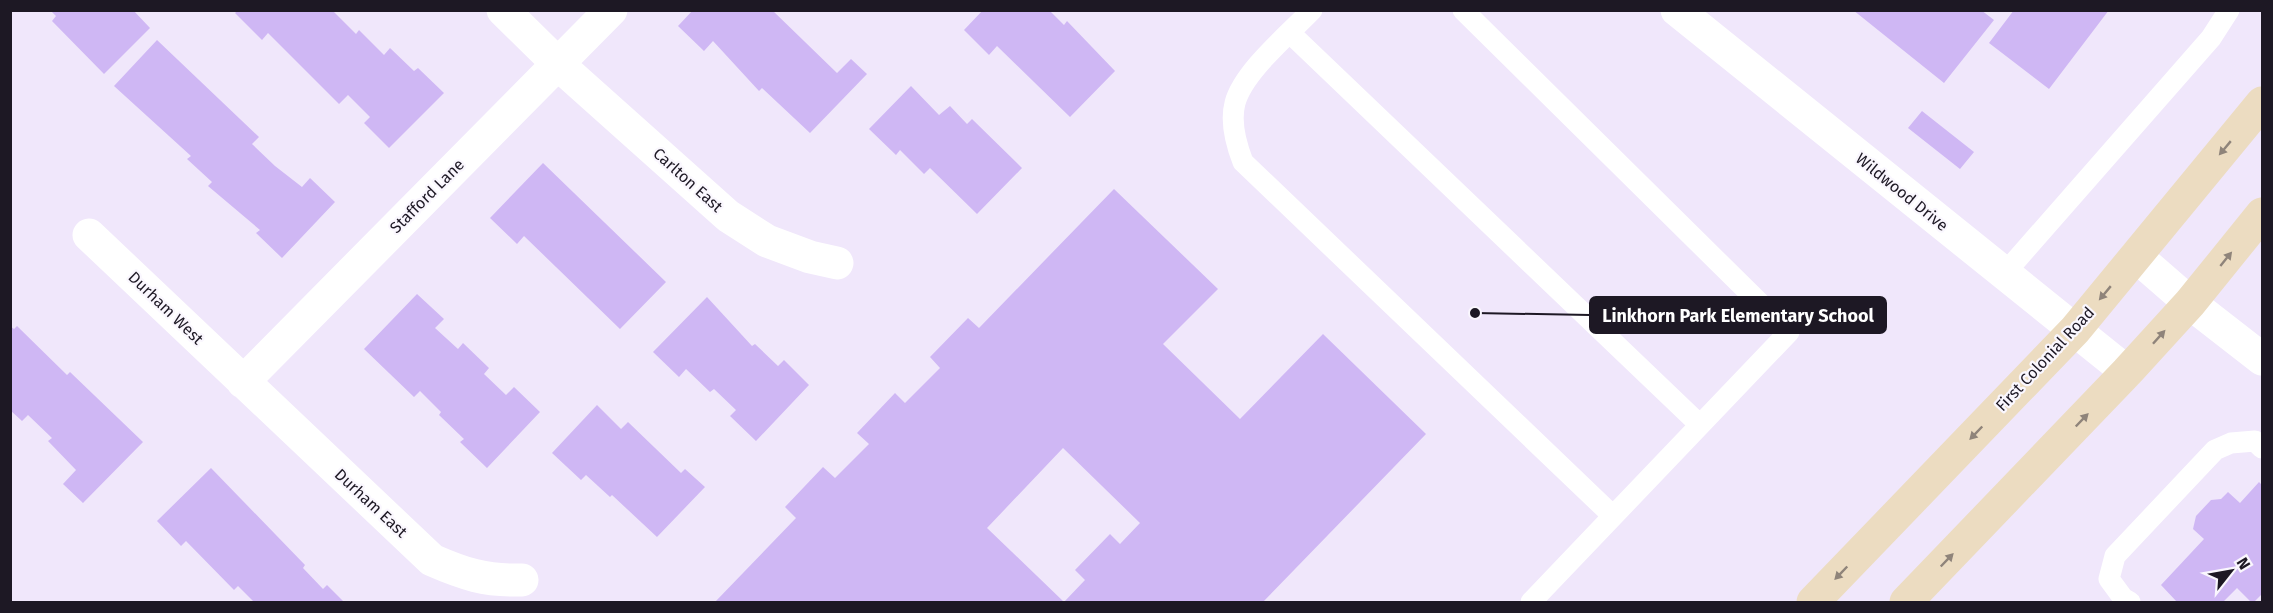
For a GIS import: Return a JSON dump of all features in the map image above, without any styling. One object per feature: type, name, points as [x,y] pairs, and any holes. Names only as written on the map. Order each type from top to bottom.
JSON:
[{"type":"main road","name":"First Colonial Road","points":[[1813,603],[2075,330],[2262,103]]},
{"type":"main road","points":[[1910,601],[2190,303],[2262,214]]},
{"type":"street","name":"Carlton East","points":[[503,10],[558,64],[728,216],[767,241],[810,257],[837,263]]},
{"type":"street","name":"Stafford Lane","points":[[243,382],[611,10]]},
{"type":"street","name":"Wildwood Drive","points":[[1677,10],[2127,372]]},
{"type":"street","name":"Durham West","points":[[89,235],[243,382]]},
{"type":"street","points":[[2136,256],[2190,303],[2262,359]]},
{"type":"street","name":"Durham East","points":[[243,382],[432,560],[464,574],[500,580],[522,580]]},
{"type":"lane","points":[[1312,10],[1246,79],[1235,104],[1234,137],[1243,162],[1613,516]]},
{"type":"lane","points":[[1463,10],[1789,332],[1531,603]]},
{"type":"lane","points":[[2004,274],[2211,38],[2229,10]]},
{"type":"lane","points":[[1290,33],[1700,425]]},
{"type":"lane","points":[[2130,603],[2123,598],[2109,579],[2115,556],[2216,450],[2231,443],[2254,441],[2262,448]]},
{"type":"building","points":[[50,10],[133,10],[150,28],[104,74],[52,21],[56,16]]},
{"type":"building","points":[[238,10],[332,10],[356,34],[359,30],[384,55],[390,48],[414,71],[418,68],[444,93],[389,148],[364,123],[370,117],[348,95],[339,104],[268,33],[262,40],[235,13]]},
{"type":"building","points":[[693,10],[772,10],[837,73],[851,59],[867,74],[810,133],[762,88],[759,91],[713,41],[704,51],[678,26]]},
{"type":"building","points":[[983,10],[1049,10],[1064,25],[1067,21],[1115,71],[1070,117],[997,46],[989,55],[964,30]]},
{"type":"building","points":[[1853,10],[1981,10],[1994,20],[1944,83]]},
{"type":"building","points":[[2014,10],[2109,10],[2049,89],[1989,43]]},
{"type":"building","points":[[157,40],[259,137],[252,144],[275,166],[302,187],[310,178],[335,202],[282,258],[256,233],[260,230],[208,186],[212,182],[187,159],[191,156],[114,86]]},
{"type":"building","points":[[911,86],[939,115],[950,106],[967,124],[972,119],[1022,168],[977,214],[930,168],[924,174],[900,150],[896,155],[869,129]]},
{"type":"building","points":[[1922,111],[1974,152],[1960,169],[1908,128]]},
{"type":"building","points":[[543,163],[666,282],[620,329],[524,236],[517,244],[490,218]]},
{"type":"building","points":[[1114,189],[1218,289],[1163,344],[1240,419],[1323,334],[1426,434],[1263,602],[1064,602],[715,602],[796,518],[785,507],[823,467],[835,478],[869,444],[857,433],[895,393],[905,403],[940,368],[930,357],[968,318],[979,328]],"holes":[[[1063,448],[1140,523],[1120,544],[1110,534],[1075,570],[1085,580],[1064,602],[987,528]]]},
{"type":"building","points":[[417,294],[444,319],[435,328],[458,349],[463,343],[489,368],[484,374],[506,395],[514,387],[540,412],[487,468],[460,442],[464,439],[439,415],[441,412],[420,391],[414,397],[364,349]]},
{"type":"building","points":[[707,297],[752,346],[755,344],[778,366],[784,360],[809,385],[756,441],[730,416],[736,410],[714,389],[710,392],[686,369],[679,377],[653,352]]},
{"type":"building","points":[[10,326],[14,329],[17,326],[67,375],[70,372],[143,442],[83,503],[63,484],[76,470],[48,441],[52,438],[28,415],[22,421],[10,410]]},
{"type":"building","points":[[597,405],[621,429],[628,422],[681,473],[685,469],[705,487],[657,537],[612,495],[610,497],[586,475],[581,480],[552,453]]},
{"type":"building","points":[[211,468],[305,565],[303,568],[323,589],[327,585],[344,602],[254,602],[238,586],[234,590],[186,541],[181,546],[157,521]]},
{"type":"building","points":[[2259,482],[2262,485],[2262,594],[2251,602],[2237,588],[2223,602],[2177,602],[2161,585],[2204,539],[2193,529],[2196,516],[2211,500],[2221,499],[2228,492],[2240,503]]},
{"type":"place","name":"Linkhorn Park Elementary School","points":[[1475,313]]}]
